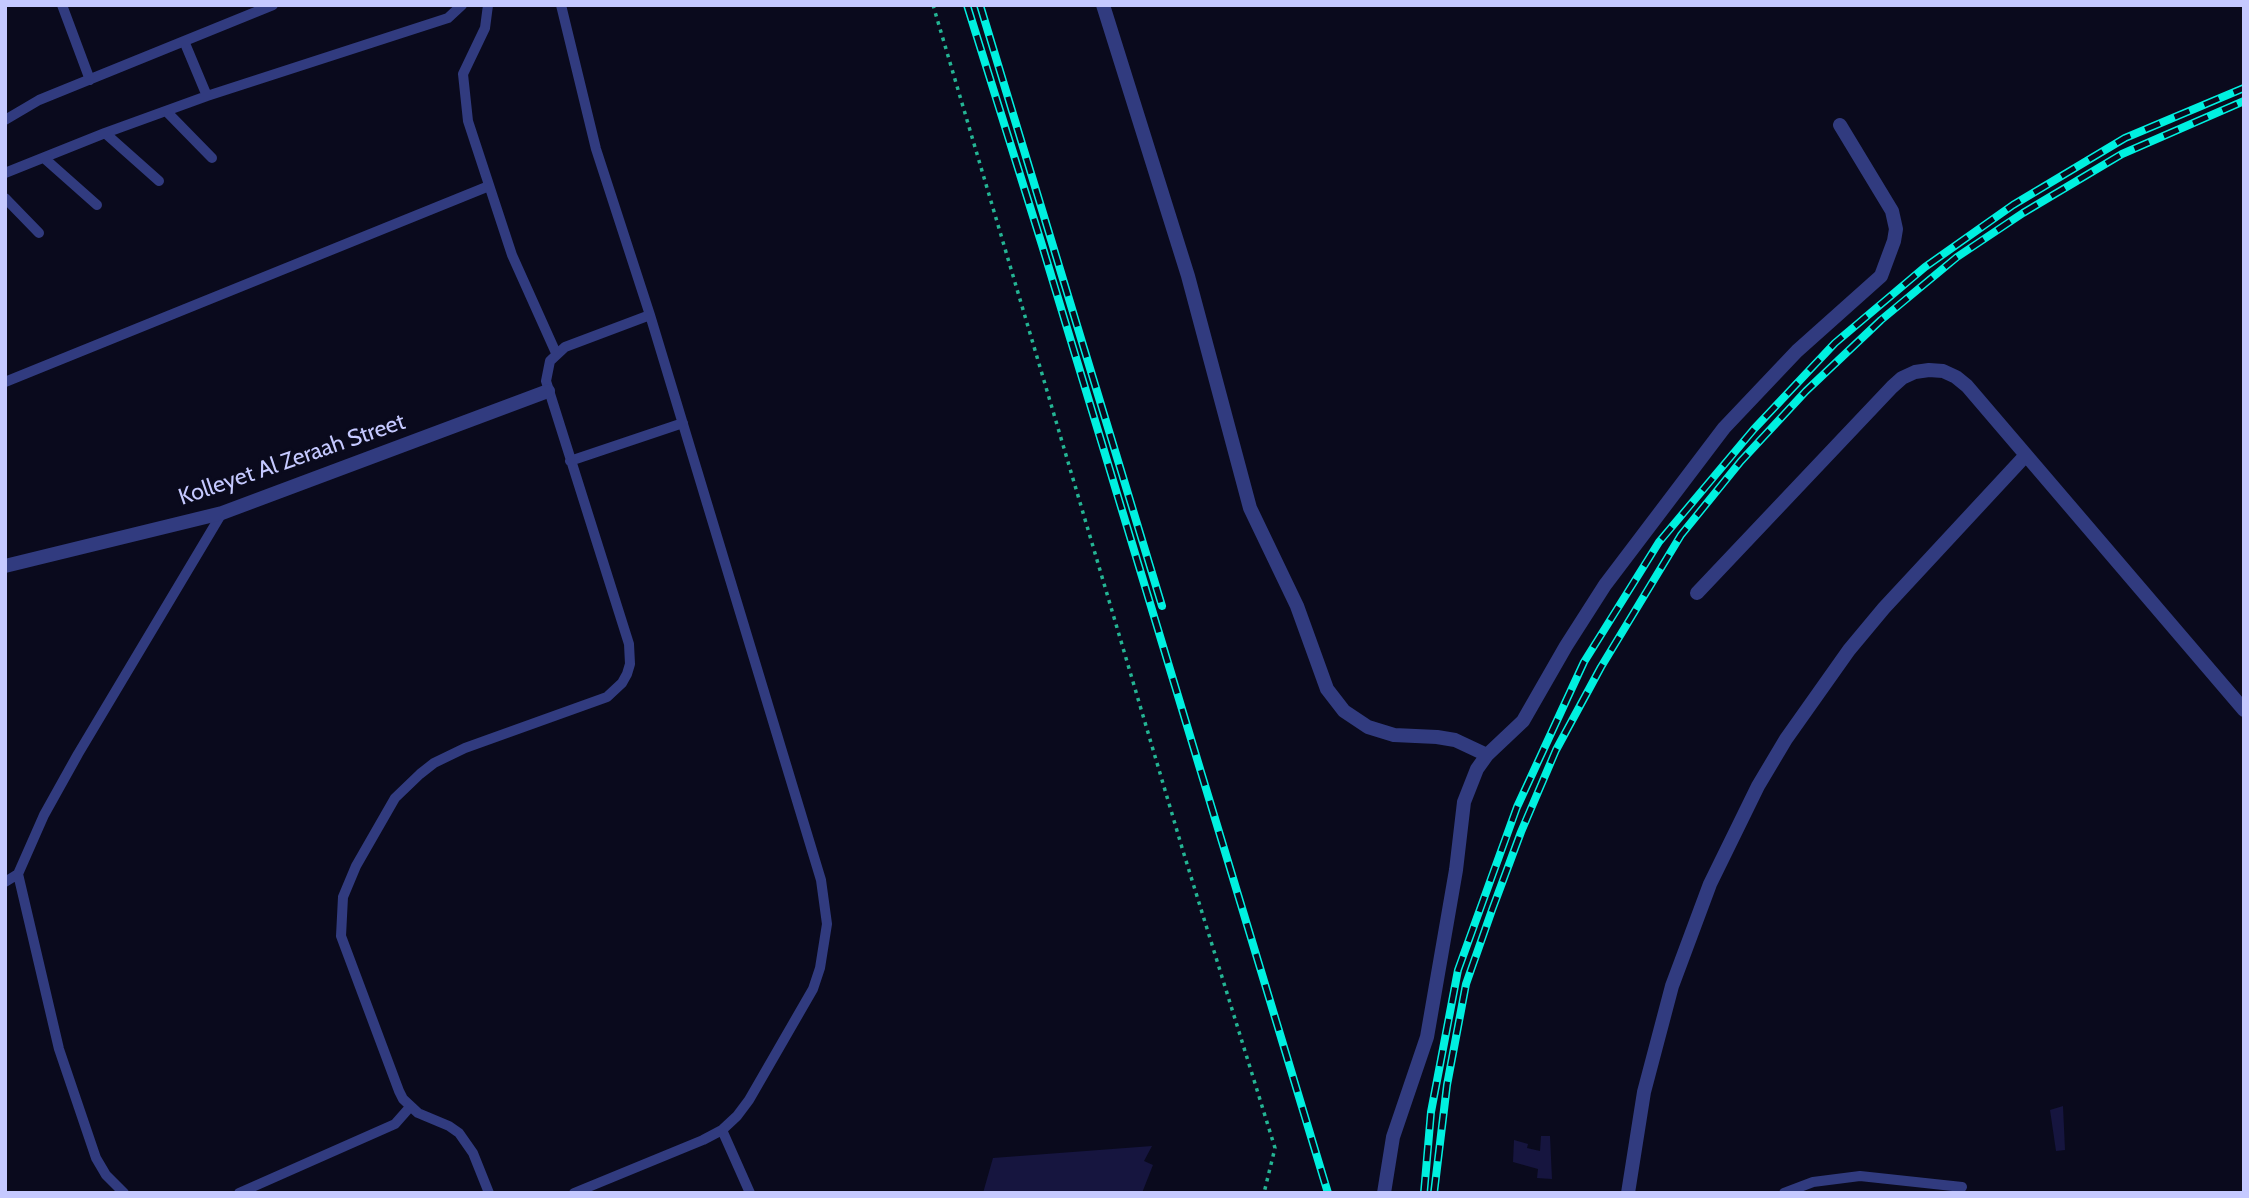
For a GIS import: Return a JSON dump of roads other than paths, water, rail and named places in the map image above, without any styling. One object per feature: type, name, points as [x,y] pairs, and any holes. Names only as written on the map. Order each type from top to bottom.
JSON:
[{"type":"street","points":[[1103,5],[1188,276],[1250,508],[1297,606],[1326,689],[1344,711],[1368,727],[1394,735],[1455,740],[1487,755]]},
{"type":"street","points":[[1384,1193],[1393,1137],[1418,1065],[1433,1009],[1456,870],[1464,802],[1469,785],[1487,755],[1523,722],[1566,646],[1605,585],[1724,428],[1797,351],[1881,276],[1895,241],[1896,229],[1892,211],[1840,125]]},
{"type":"street","points":[[1697,593],[1892,387],[1915,372],[1936,370],[1956,377],[1967,386],[2244,710]]},
{"type":"street","name":"Kolleyet Al Zeraah Street","points":[[5,566],[222,513],[548,391]]},
{"type":"street","points":[[1628,1193],[1644,1092],[1672,986],[1710,884],[1758,786],[1801,717],[1849,650],[1884,608],[2026,456]]},
{"type":"lane","points":[[62,5],[90,80]]},
{"type":"lane","points":[[5,120],[39,100],[273,5]]},
{"type":"lane","points":[[5,173],[207,96],[448,18],[463,5]]},
{"type":"lane","points":[[488,5],[485,28],[463,74],[468,121],[512,255],[556,353]]},
{"type":"lane","points":[[561,5],[596,149],[650,315],[821,880],[827,924],[820,968],[813,989],[737,1116],[722,1130],[682,1149],[574,1193]]},
{"type":"lane","points":[[184,41],[207,96]]},
{"type":"lane","points":[[166,111],[212,158]]},
{"type":"lane","points":[[105,133],[159,181]]},
{"type":"lane","points":[[44,158],[97,205]]},
{"type":"lane","points":[[5,382],[489,186]]},
{"type":"lane","points":[[5,198],[39,233]]},
{"type":"lane","points":[[489,1193],[472,1153],[459,1133],[438,1120],[418,1113],[410,1107],[399,1091],[341,936],[343,897],[356,866],[395,798],[420,774],[465,748],[607,697],[622,683],[627,674],[630,664],[629,644],[548,391],[546,370],[556,353],[565,347],[650,315]]},
{"type":"lane","points":[[570,461],[683,423]]},
{"type":"lane","points":[[5,882],[18,874],[44,815],[78,754],[222,513]]},
{"type":"lane","points":[[18,874],[59,1049],[96,1158],[106,1175],[124,1193]]},
{"type":"lane","points":[[239,1193],[395,1124],[410,1107]]},
{"type":"lane","points":[[722,1130],[750,1193]]},
{"type":"lane","points":[[1784,1193],[1813,1182],[1860,1176],[1962,1187]]},
{"type":"railway","points":[[967,5],[1328,1193]]},
{"type":"railway","points":[[980,5],[1162,606]]},
{"type":"railway","points":[[1424,1193],[1431,1112],[1458,970],[1517,807],[1584,662],[1659,542],[1754,429],[1835,343],[1925,267],[2013,205],[2125,138],[2244,88]]},
{"type":"railway","points":[[1434,1193],[1447,1085],[1466,984],[1521,832],[1556,750],[1601,667],[1681,535],[1741,461],[1806,391],[1881,320],[1957,257],[2023,213],[2122,154],[2244,101]]}]
